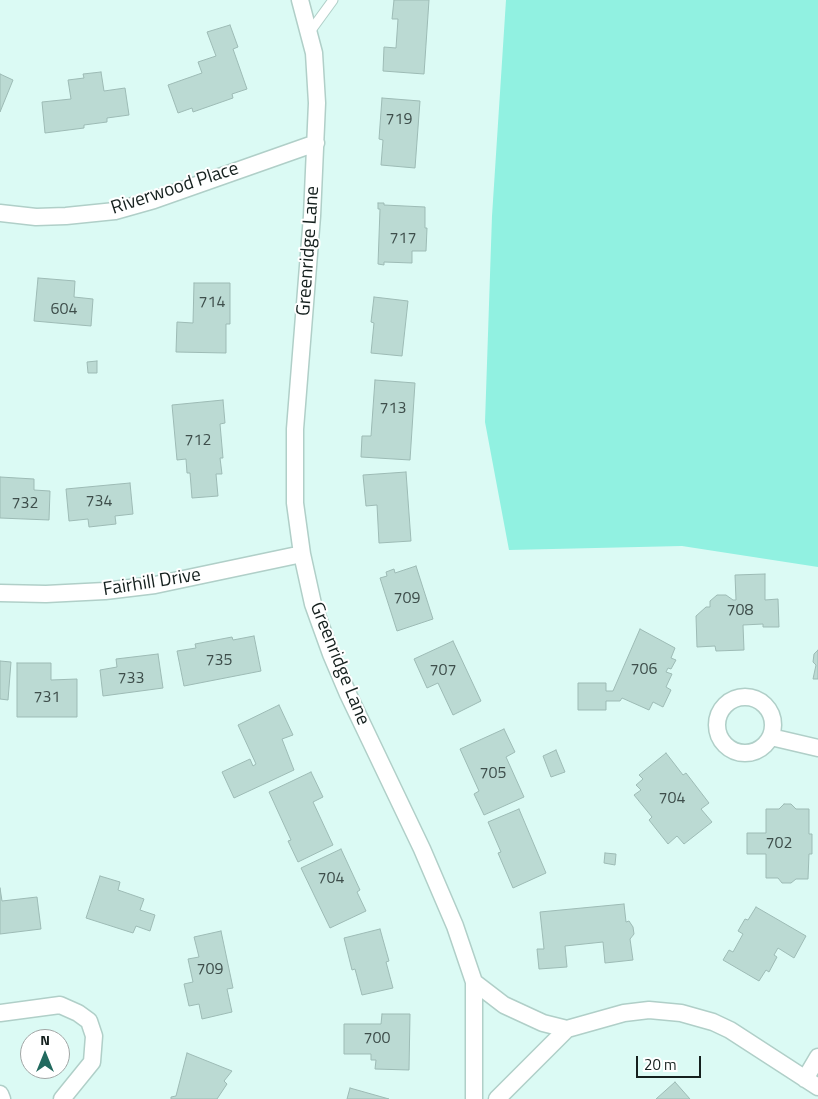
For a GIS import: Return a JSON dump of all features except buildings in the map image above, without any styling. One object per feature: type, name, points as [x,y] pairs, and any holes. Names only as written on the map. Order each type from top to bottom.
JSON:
[{"type":"street","name":"Greenridge Lane","points":[[300,0],[314,53],[317,103],[312,216],[295,430],[295,503],[302,554],[313,604],[331,654],[348,694],[422,849],[455,926],[474,982],[474,1099]]},
{"type":"street","name":"Riverwood Place","points":[[0,213],[36,217],[115,211],[154,200],[316,142]]},
{"type":"street","name":"Fairhill Drive","points":[[0,593],[46,594],[105,591],[146,586],[302,554]]},
{"type":"street","points":[[771,737],[818,748]]},
{"type":"street","points":[[474,982],[504,1006],[543,1023],[567,1029],[624,1013],[649,1010],[680,1013],[713,1022],[730,1030],[812,1083],[818,1057]]},
{"type":"street","points":[[0,1013],[60,1006],[78,1013],[89,1021],[94,1036],[92,1062],[62,1099]]},
{"type":"street","points":[[498,1099],[567,1029]]},
{"type":"street","points":[[0,1094],[2,1099]]},
{"type":"lane","points":[[309,34],[333,0]]},
{"type":"green space","points":[[506,0],[818,0],[818,567],[682,546],[509,550],[485,422],[492,216]]}]
